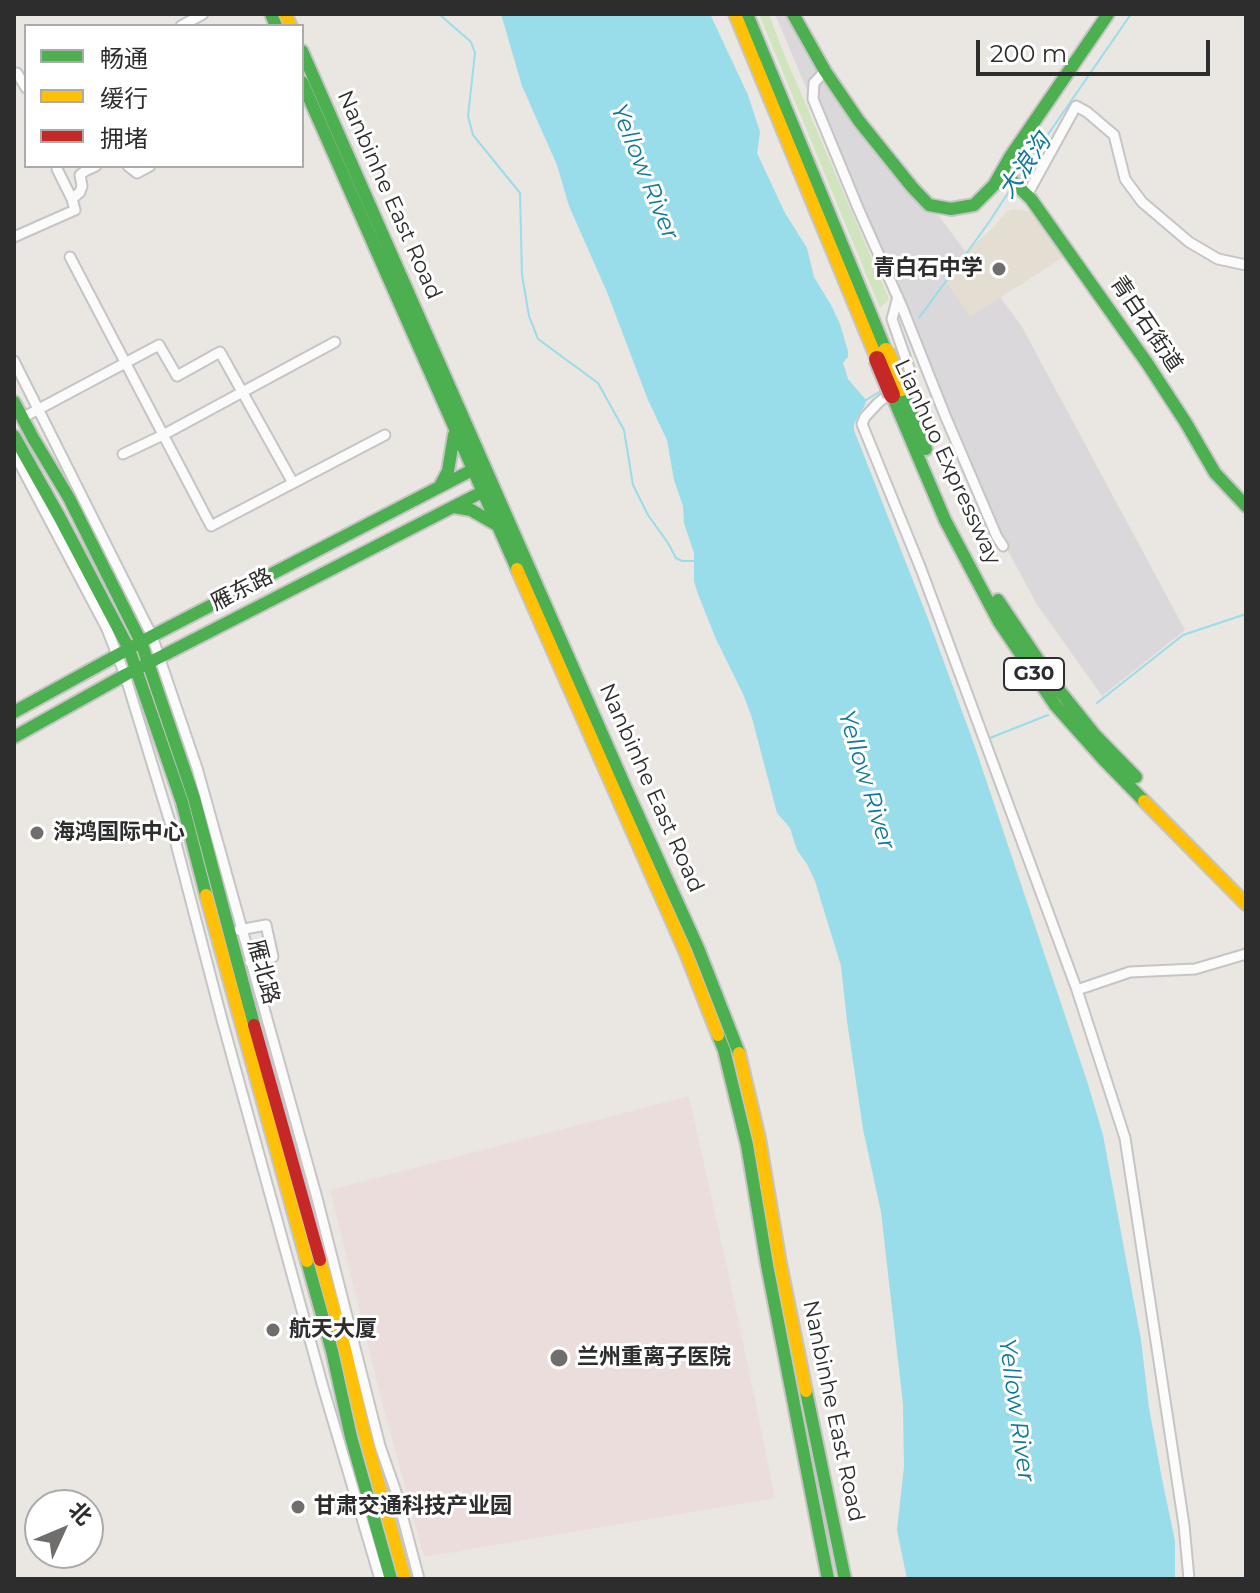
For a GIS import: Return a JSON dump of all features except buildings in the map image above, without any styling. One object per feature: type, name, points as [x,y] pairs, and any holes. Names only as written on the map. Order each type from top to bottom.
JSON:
[{"type":"main road","name":"Lianhuo Expressway","points":[[735,14],[881,355]]},
{"type":"main road","name":"Lianhuo Expressway","points":[[747,14],[945,520],[999,622],[1055,705],[1103,759],[1246,904]]},
{"type":"main road","points":[[793,14],[825,71],[859,121],[912,187],[929,205],[951,209],[974,205],[1006,175],[1010,157],[1108,14]]},
{"type":"main road","name":"Nanbinhe East Road","points":[[304,56],[477,467],[621,794],[724,1050],[747,1145],[828,1579]]},
{"type":"main road","name":"Nanbinhe East Road","points":[[304,87],[455,432],[477,467]]},
{"type":"main road","name":"青白石街道","points":[[1006,175],[1025,193],[1109,307],[1186,423],[1215,473],[1246,506]]},
{"type":"main road","name":"Lianhuo Expressway","points":[[896,392],[993,592],[1055,685],[1095,735],[1246,889]]},
{"type":"main road","name":"雁北路","points":[[14,402],[69,498],[135,646],[194,798],[235,931],[405,1579]]},
{"type":"main road","points":[[440,486],[448,471],[455,432]]},
{"type":"main road","name":"雁北路","points":[[14,436],[135,646]]},
{"type":"main road","name":"雁东路","points":[[14,712],[477,467]]},
{"type":"main road","name":"Nanbinhe East Road","points":[[488,490],[497,525],[621,794],[698,948],[737,1046],[759,1138],[780,1263],[845,1579]]},
{"type":"main road","name":"雁东路","points":[[14,737],[142,666],[488,490]]},
{"type":"main road","points":[[454,507],[471,510],[497,525]]},
{"type":"main road","name":"雁北路","points":[[142,666],[332,1351],[351,1437],[391,1579]]},
{"type":"street","points":[[184,24],[202,14]]},
{"type":"street","points":[[825,71],[814,83],[813,99],[1003,546]]},
{"type":"street","points":[[17,73],[24,85]]},
{"type":"street","points":[[1025,193],[1076,106],[1114,135],[1125,179],[1142,202],[1189,242],[1218,259],[1246,265]]},
{"type":"street","points":[[14,237],[75,210],[57,168]]},
{"type":"street","points":[[72,199],[80,192],[80,175],[92,168]]},
{"type":"street","points":[[70,257],[211,526],[385,435]]},
{"type":"street","points":[[898,297],[892,319],[909,368],[908,375],[878,403],[862,424],[921,569],[1077,990],[1125,1138],[1184,1525],[1189,1579]]},
{"type":"street","points":[[123,454],[335,342]]},
{"type":"street","points":[[22,418],[159,345],[177,376],[220,352],[293,483]]},
{"type":"street","points":[[14,361],[38,410],[142,666],[173,832],[222,1020],[323,1387],[380,1579]]},
{"type":"street","points":[[14,453],[107,629],[135,646]]},
{"type":"street","points":[[250,962],[273,957],[266,925],[235,931],[250,962],[317,1198],[380,1446],[396,1492],[419,1579]]},
{"type":"street","points":[[1077,990],[1130,972],[1195,969],[1246,954]]},
{"type":"shaded area","points":[[775,14],[797,14],[835,88],[897,172],[938,215],[1021,325],[1185,630],[1102,696],[1036,603],[976,491]]},
{"type":"shaded area","name":"青白石中学","points":[[1012,209],[1036,214],[1065,256],[970,317],[947,283],[967,251]]},
{"type":"shaded area","name":"兰州重离子医院","points":[[689,1096],[775,1498],[424,1557],[330,1190]]},
{"type":"green space","points":[[759,14],[769,14],[889,299],[880,308]]},
{"type":"water","name":"Yellow River","points":[[501,14],[710,14],[748,95],[760,132],[757,153],[785,213],[807,248],[814,277],[840,324],[848,351],[843,363],[848,379],[866,400],[854,430],[974,744],[1103,1135],[1175,1541],[1175,1579],[907,1579],[897,1530],[904,1467],[903,1404],[881,1212],[863,1129],[841,966],[815,881],[797,850],[790,828],[777,813],[744,696],[698,594],[694,581],[694,553],[684,523],[683,506],[674,480],[667,440],[569,206],[557,165],[522,86]]},
{"type":"waterway","points":[[439,14],[471,42],[475,53],[468,116],[473,135],[520,193],[522,275],[529,316],[538,339],[598,383],[624,430],[633,485],[648,515],[676,558],[694,561]]},
{"type":"waterway","name":"大浪沟","points":[[1018,178],[1131,14]]},
{"type":"waterway","name":"大浪沟","points":[[919,318],[1012,187]]},
{"type":"waterway","name":"大浪沟","points":[[866,400],[881,391]]},
{"type":"waterway","points":[[1097,703],[1183,635],[1246,614]]},
{"type":"waterway","points":[[990,738],[1048,715]]},
{"type":"traffic: fast","points":[[271,14],[275,24]]},
{"type":"traffic: fast","points":[[747,14],[886,351]]},
{"type":"traffic: fast","points":[[793,14],[825,71],[859,121],[912,187],[929,205],[951,209],[974,205],[994,185],[1108,14]]},
{"type":"traffic: fast","points":[[304,56],[698,948],[739,1053]]},
{"type":"traffic: fast","points":[[304,87],[517,569]]},
{"type":"traffic: fast","points":[[1003,172],[1031,199],[1147,363],[1215,473],[1246,506]]},
{"type":"traffic: fast","points":[[901,388],[926,449]]},
{"type":"traffic: fast","points":[[892,395],[945,520],[999,622],[1055,705],[1144,801]]},
{"type":"traffic: fast","points":[[14,402],[69,498],[141,642],[194,798],[254,1025]]},
{"type":"traffic: fast","points":[[440,486],[448,471],[454,435]]},
{"type":"traffic: fast","points":[[14,436],[129,649],[182,802],[206,895]]},
{"type":"traffic: fast","points":[[14,712],[152,636],[478,467]]},
{"type":"traffic: fast","points":[[14,737],[125,675],[486,490]]},
{"type":"traffic: fast","points":[[454,507],[471,510],[497,525]]},
{"type":"traffic: fast","points":[[998,600],[1055,685],[1095,735],[1136,777]]},
{"type":"traffic: fast","points":[[718,1035],[747,1145],[828,1579]]},
{"type":"traffic: fast","points":[[307,1261],[332,1351],[351,1437],[391,1579]]},
{"type":"traffic: fast","points":[[806,1391],[845,1579]]},
{"type":"traffic: slow","points":[[285,14],[290,24]]},
{"type":"traffic: slow","points":[[735,14],[877,359]]},
{"type":"traffic: slow","points":[[886,351],[901,388]]},
{"type":"traffic: slow","points":[[517,569],[686,953],[718,1035]]},
{"type":"traffic: slow","points":[[1144,801],[1246,904]]},
{"type":"traffic: slow","points":[[206,895],[307,1261]]},
{"type":"traffic: slow","points":[[739,1053],[759,1138],[806,1391]]},
{"type":"traffic: slow","points":[[320,1260],[405,1579]]},
{"type":"traffic: jam","points":[[877,359],[892,395]]},
{"type":"traffic: jam","points":[[254,1025],[320,1260]]},
{"type":"place","name":"青白石中学","points":[[999,269]]},
{"type":"place","name":"海鸿国际中心","points":[[37,833]]},
{"type":"place","name":"航天大厦","points":[[273,1330]]},
{"type":"place","name":"兰州重离子医院","points":[[559,1358]]},
{"type":"place","name":"甘肃交通科技产业园","points":[[298,1507]]}]
